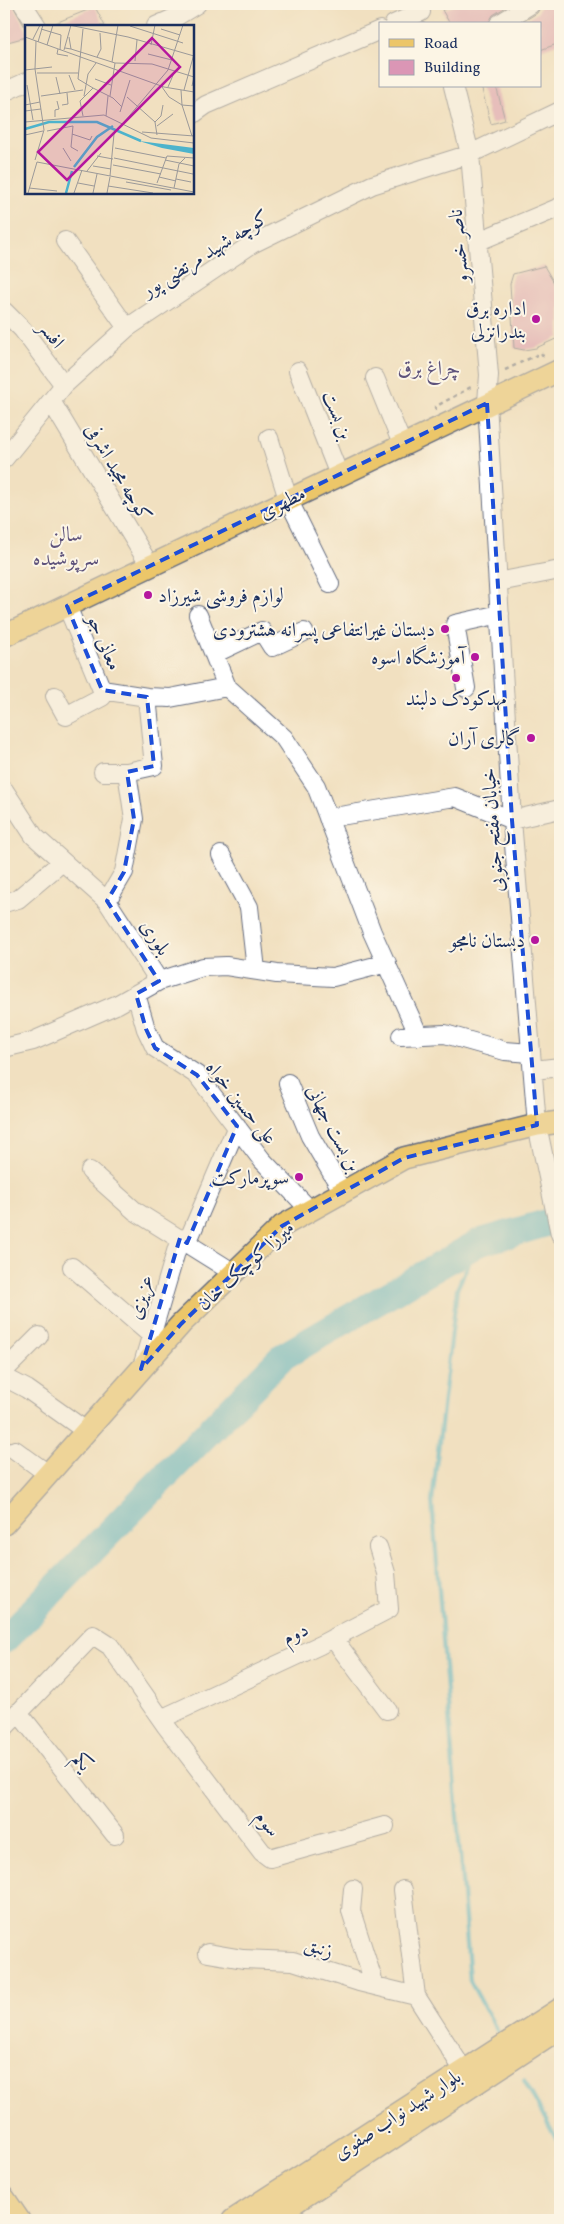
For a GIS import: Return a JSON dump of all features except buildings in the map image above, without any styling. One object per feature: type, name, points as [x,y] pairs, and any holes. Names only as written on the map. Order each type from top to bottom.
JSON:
[{"type":"main road","name":"مطهری","points":[[4,636],[487,403],[560,370]]},
{"type":"main road","name":"میرزا کوچک خان","points":[[4,1524],[181,1324],[282,1226],[404,1158],[538,1125],[560,1122]]},
{"type":"main road","name":"بلوار شهید نواب صفوی","points":[[233,2220],[560,2009]]},
{"type":"main road","name":"بلوار شهید نواب صفوی","points":[[268,2220],[560,2028]]},
{"type":"main road","points":[[4,2198],[19,2220]]},
{"type":"street","points":[[23,4],[36,25]]},
{"type":"street","points":[[158,25],[197,4]]},
{"type":"street","points":[[502,22],[532,4]]},
{"type":"street","points":[[399,22],[422,13]]},
{"type":"street","points":[[194,114],[206,105],[379,30]]},
{"type":"street","points":[[4,92],[25,82]]},
{"type":"street","name":"ناصر خسرو","points":[[454,88],[470,154],[479,240],[489,374],[487,403]]},
{"type":"street","name":"کوچه شهید مرتضی پور","points":[[4,459],[64,385],[127,328],[252,244],[372,185],[470,154],[558,118]]},
{"type":"street","points":[[479,240],[560,207]]},
{"type":"street","points":[[65,241],[127,328]]},
{"type":"street","name":"افسر","points":[[4,312],[23,330],[64,385]]},
{"type":"street","name":"بن بست","points":[[298,371],[339,475]]},
{"type":"street","points":[[375,378],[402,444]]},
{"type":"street","name":"کوچه مجید اشرفی","points":[[51,401],[150,566]]},
{"type":"street","name":"خیابان مفتح جنوبی","points":[[487,403],[512,820],[532,1061],[538,1125],[560,1234]]},
{"type":"street","points":[[269,438],[288,499],[330,584]]},
{"type":"street","points":[[498,582],[560,570]]},
{"type":"street","name":"معانی جو","points":[[67,606],[102,690],[148,697],[170,698],[228,687]]},
{"type":"street","points":[[466,688],[455,624],[500,614]]},
{"type":"street","points":[[198,615],[228,687],[284,738],[316,786],[372,932],[419,1036]]},
{"type":"street","points":[[214,654],[262,631],[272,647],[304,632]]},
{"type":"street","points":[[55,696],[66,716],[102,697],[102,690]]},
{"type":"street","points":[[103,772],[126,772],[154,766],[148,697]]},
{"type":"street","points":[[107,902],[124,872],[134,819],[126,772]]},
{"type":"street","name":"بلوری","points":[[4,790],[34,836],[107,902],[159,980],[203,967],[226,966],[333,977],[387,963]]},
{"type":"street","points":[[328,818],[455,797],[512,820],[560,809]]},
{"type":"street","points":[[221,855],[249,907],[256,970]]},
{"type":"street","points":[[4,903],[18,899],[62,862]]},
{"type":"street","points":[[4,1048],[33,1041],[136,994],[159,980]]},
{"type":"street","name":"علی حسین خواه","points":[[136,994],[146,1029],[155,1048],[197,1075],[262,1160],[310,1210]]},
{"type":"street","points":[[401,1036],[445,1034],[505,1051],[532,1061],[560,1067]]},
{"type":"street","name":"بن بست جهانی","points":[[288,1083],[310,1136],[343,1192]]},
{"type":"street","name":"عزیزی","points":[[141,1368],[183,1240],[237,1126]]},
{"type":"street","points":[[90,1171],[135,1211],[234,1273]]},
{"type":"street","points":[[72,1267],[151,1335]]},
{"type":"street","points":[[39,1336],[4,1372],[86,1431]]},
{"type":"street","points":[[15,1450],[48,1474]]},
{"type":"street","name":"دوم","points":[[161,1719],[333,1638],[389,1609],[386,1573],[378,1547]]},
{"type":"street","points":[[4,1728],[93,1635],[110,1646],[161,1719]]},
{"type":"street","points":[[333,1638],[388,1710]]},
{"type":"street","name":"یکم","points":[[18,1712],[115,1835]]},
{"type":"street","name":"سوم","points":[[161,1719],[262,1852],[270,1858],[385,1826]]},
{"type":"street","points":[[353,1889],[351,1910],[375,1986]]},
{"type":"street","points":[[403,1890],[416,1996],[464,2071]]},
{"type":"street","name":"زنبق","points":[[208,1953],[243,1959],[293,1961],[375,1986],[416,1996]]},
{"type":"highlighted area","points":[[487,403],[512,820],[537,1125],[404,1158],[282,1226],[181,1324],[141,1369],[180,1238],[187,1243],[237,1126],[197,1075],[155,1048],[146,1029],[136,994],[159,981],[107,901],[124,872],[134,819],[127,772],[154,766],[147,697],[102,690],[67,606]]},
{"type":"waterway","points":[[4,1640],[282,1357],[478,1243],[560,1219]]},
{"type":"waterway","points":[[478,1243],[457,1289],[432,1501],[470,1981],[499,2034]]},
{"type":"waterway","points":[[524,2080],[560,2146]]},
{"type":"place","name":"اداره برق بندرانزلی","points":[[536,319]]},
{"type":"place","name":"لوازم فروشی شیرزاد","points":[[148,595]]},
{"type":"place","name":"دبستان غیرانتفاعی پسرانه هشترودی","points":[[445,629]]},
{"type":"place","name":"آموزشگاه اسوه","points":[[475,657]]},
{"type":"place","name":"مهدکودک دلبند","points":[[456,678]]},
{"type":"place","name":"گالری آران","points":[[531,738]]},
{"type":"place","name":"دبستان نامجو","points":[[535,940]]},
{"type":"place","name":"سوپرمارکت","points":[[299,1177]]},
{"type":"district","name":"چراغ برق","points":[[429,368]]},
{"type":"district","name":"سالن سرپوشیده","points":[[66,546]]}]
